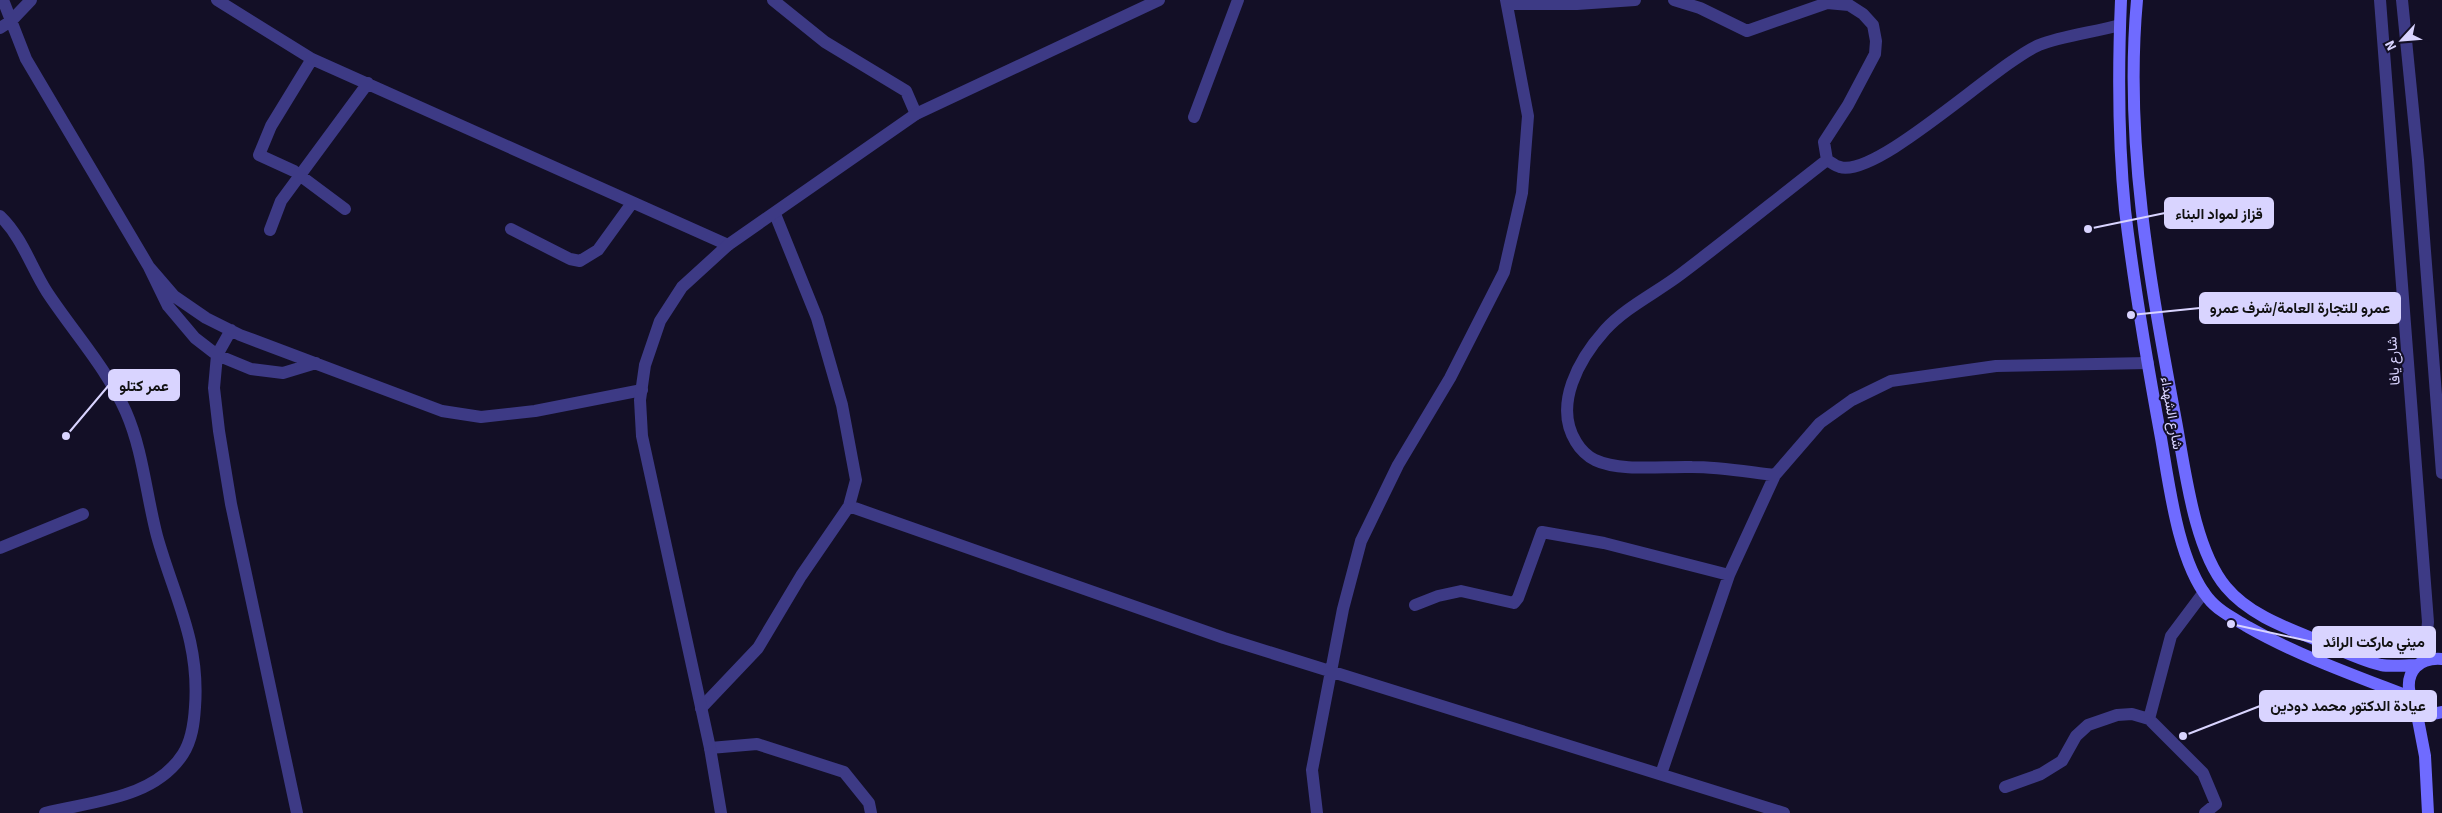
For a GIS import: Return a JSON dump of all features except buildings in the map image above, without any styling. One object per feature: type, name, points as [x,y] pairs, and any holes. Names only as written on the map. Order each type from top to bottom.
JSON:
[{"type":"main road","name":"شارع الشهداء","points":[[2121,0],[2120,122],[2125,209],[2148,363],[2183,549],[2208,599],[2230,617],[2271,640],[2413,701],[2430,713],[2442,712]]},
{"type":"main road","name":"شارع الشهداء","points":[[2137,0],[2134,119],[2140,210],[2152,294],[2185,471],[2209,562],[2226,588],[2262,617],[2382,665],[2421,663],[2442,659]]},
{"type":"main road","points":[[2421,663],[2408,680],[2425,756],[2428,813]]},
{"type":"street","points":[[3,0],[5,25],[149,268],[168,306],[195,338],[217,355],[251,369],[283,373],[316,363]]},
{"type":"street","points":[[5,25],[31,0]]},
{"type":"street","points":[[216,0],[312,59],[728,246]]},
{"type":"street","points":[[773,0],[825,42],[906,91],[916,114]]},
{"type":"street","points":[[721,813],[710,748],[642,436],[642,390],[645,364],[660,321],[682,287],[728,246],[916,114],[1159,0]]},
{"type":"street","points":[[1194,117],[1238,0]]},
{"type":"street","points":[[1316,813],[1312,770],[1344,609],[1361,541],[1398,465],[1450,378],[1504,272],[1522,193],[1528,116],[1506,2],[1601,3],[1635,0]]},
{"type":"street","points":[[1674,0],[1700,8],[1747,31],[1827,3],[1849,5],[1863,14],[1873,25],[1876,41],[1875,54],[1848,105],[1824,142],[1826,160]]},
{"type":"street","name":"شارع يافا","points":[[2380,0],[2428,622],[2421,663]]},
{"type":"street","points":[[2402,0],[2418,160],[2442,473]]},
{"type":"street","points":[[1826,160],[1841,168],[1857,165],[1882,154],[1930,124],[1997,72],[2038,46],[2120,25]]},
{"type":"street","points":[[312,59],[271,126],[259,155],[300,176],[344,209]]},
{"type":"street","points":[[270,230],[281,201],[368,83]]},
{"type":"street","points":[[1775,474],[1694,467],[1645,468],[1595,460],[1578,446],[1572,436],[1568,425],[1567,402],[1585,356],[1606,329],[1619,317],[1680,275],[1826,160]]},
{"type":"street","points":[[511,229],[570,259],[580,261],[598,250],[632,203]]},
{"type":"street","points":[[701,708],[758,648],[801,576],[849,506],[856,480],[842,405],[817,318],[775,214]]},
{"type":"street","points":[[0,216],[14,232],[46,291],[109,378],[127,414],[143,465],[157,534],[188,627],[196,673],[194,719],[189,740],[176,763],[167,773],[129,793],[45,813]]},
{"type":"street","points":[[149,268],[174,296],[206,318],[231,330],[442,411],[481,417],[535,411],[642,390]]},
{"type":"street","points":[[231,330],[217,355],[214,388],[231,504],[297,813]]},
{"type":"street","points":[[1661,774],[1729,575],[1775,474],[1820,423],[1852,400],[1891,381],[1996,366],[2148,363]]},
{"type":"street","points":[[849,506],[1224,638],[1784,813]]},
{"type":"street","points":[[0,548],[83,514]]},
{"type":"street","points":[[1415,605],[1438,596],[1461,591],[1514,603],[1518,598],[1542,532],[1604,543],[1729,575]]},
{"type":"street","points":[[2149,719],[2171,636],[2204,592]]},
{"type":"street","points":[[2005,787],[2041,774],[2062,761],[2076,736],[2088,725],[2124,714],[2149,719],[2203,773],[2216,804],[2205,813]]},
{"type":"street","points":[[710,748],[757,744],[844,772],[869,803],[871,813]]},
{"type":"place","name":"قزاز لمواد البناء","points":[[2088,229]]},
{"type":"place","name":"عمرو للتجارة العامة/شرف عمرو","points":[[2131,315]]},
{"type":"place","name":"عمر كتلو","points":[[66,436]]},
{"type":"place","name":"ميني ماركت الرائد","points":[[2231,624]]},
{"type":"place","name":"عيادة الدكتور محمد دودين","points":[[2183,736]]}]
